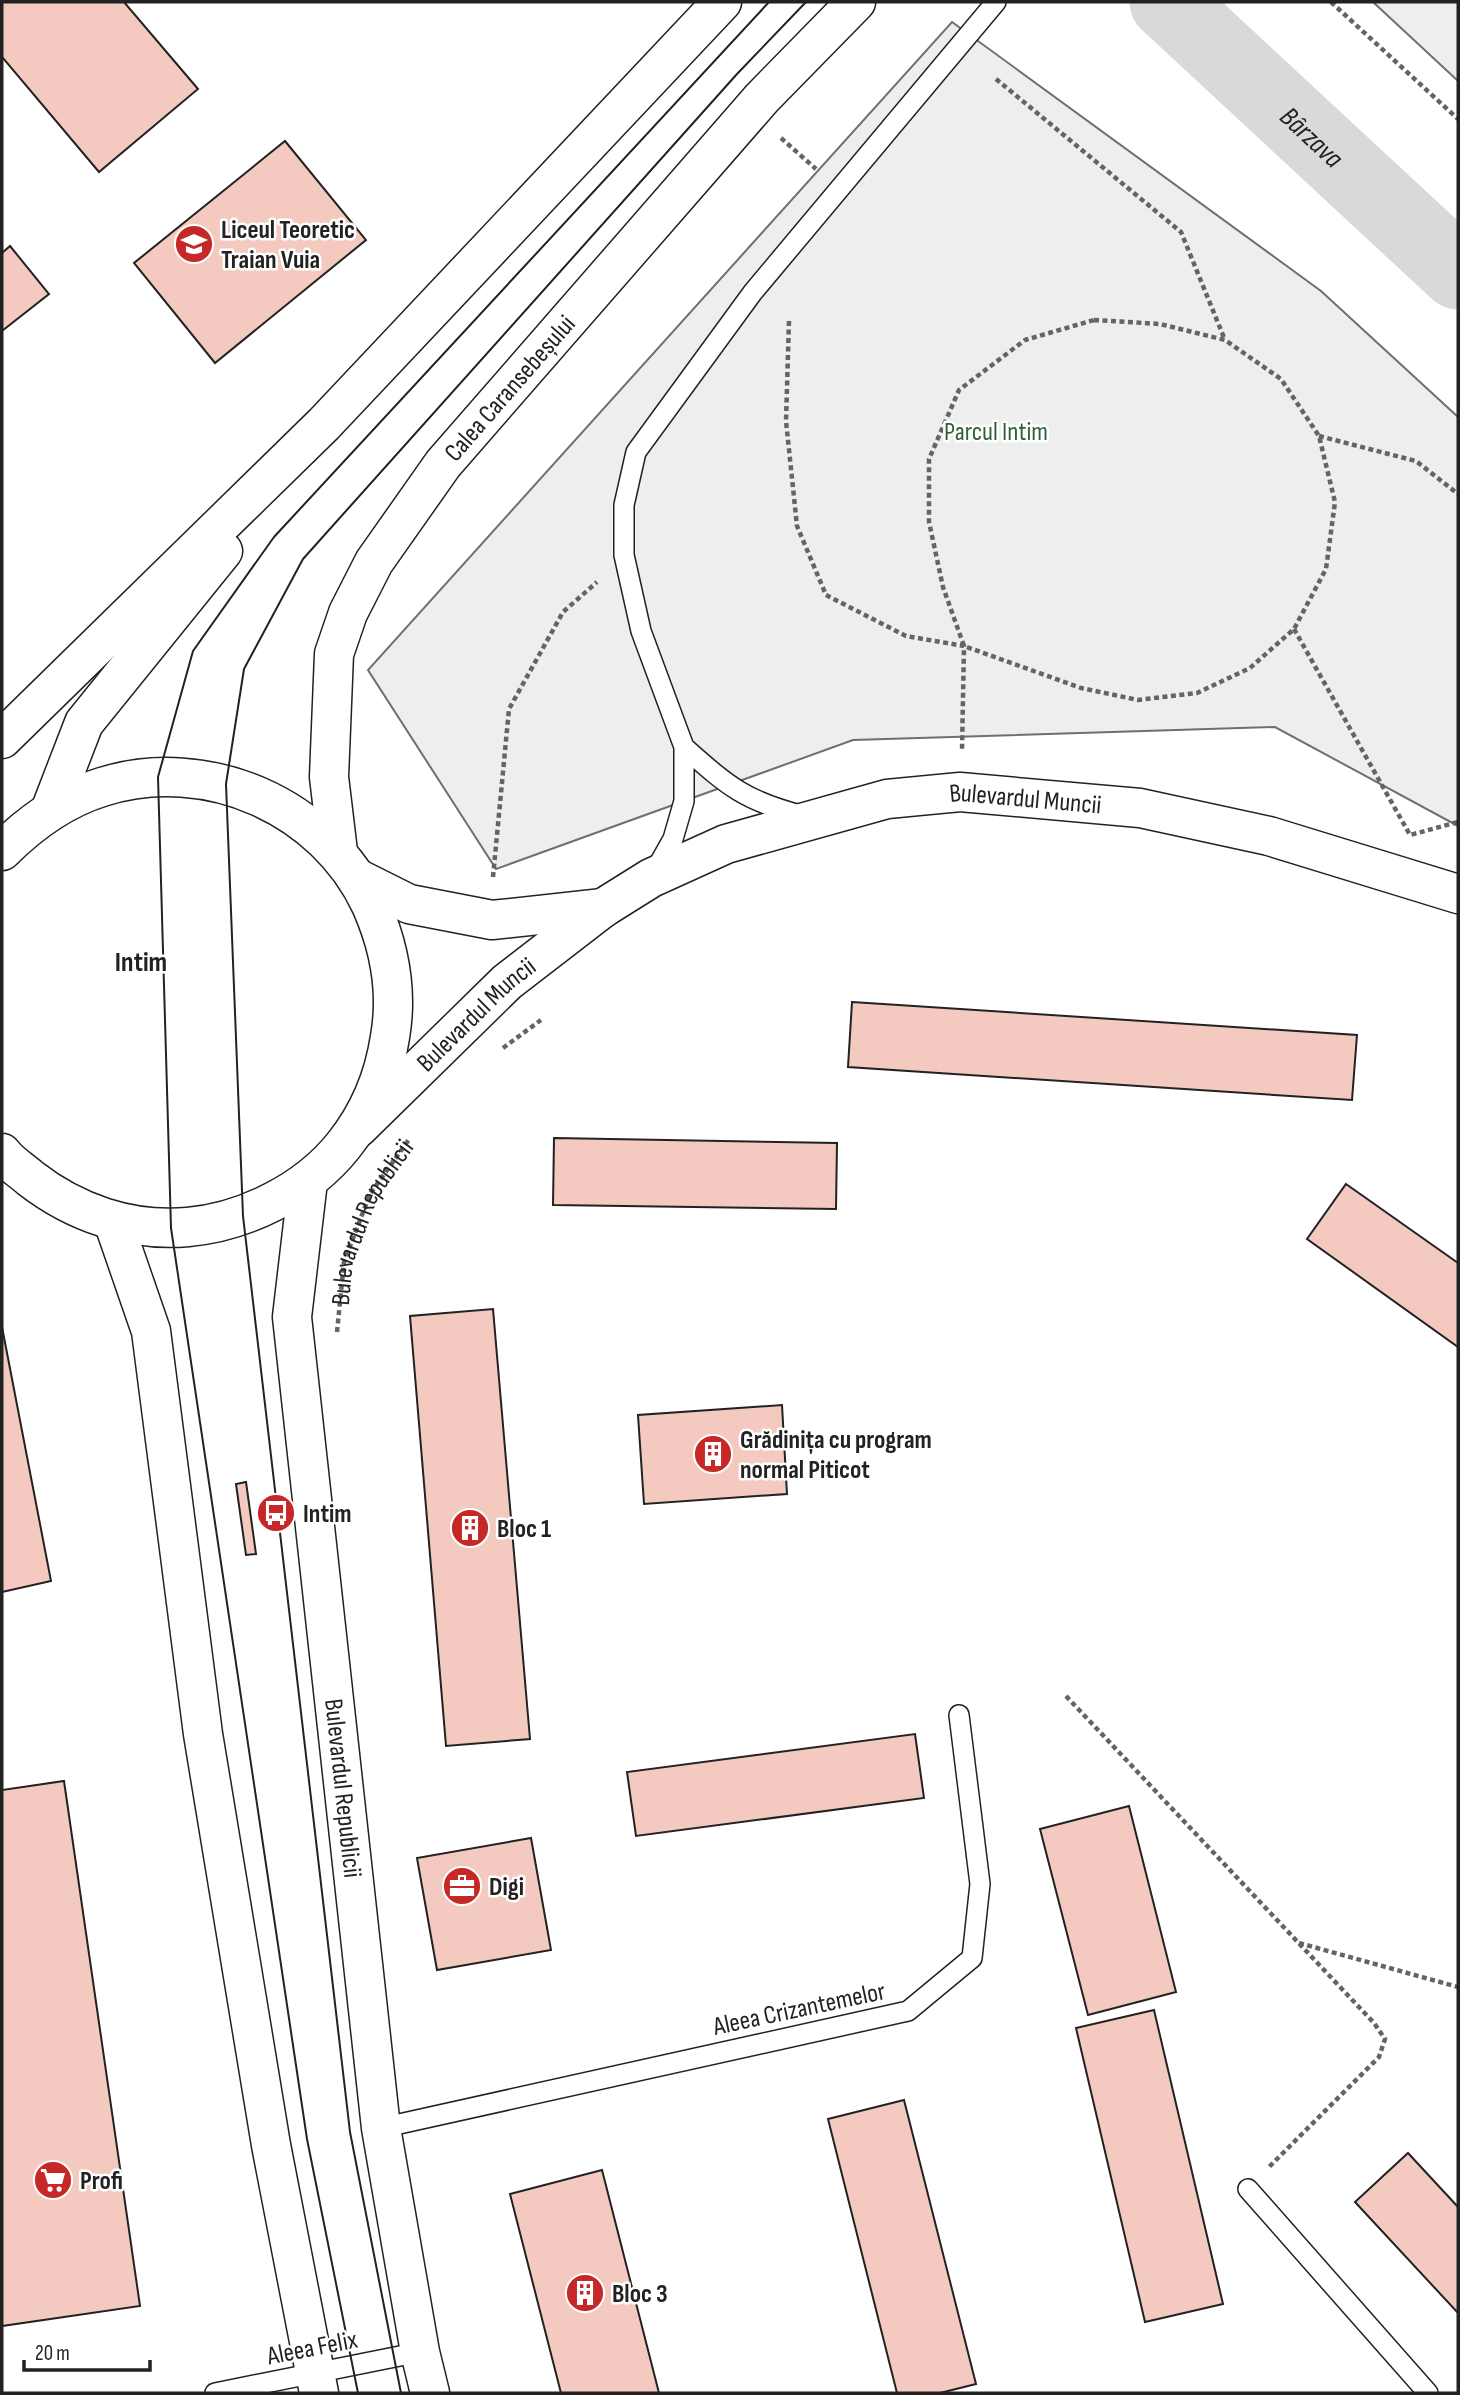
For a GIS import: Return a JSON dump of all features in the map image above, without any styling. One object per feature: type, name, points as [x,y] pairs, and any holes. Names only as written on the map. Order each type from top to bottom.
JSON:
[{"type":"main road","points":[[2,739],[324,424],[722,2]]},
{"type":"main road","name":"Calea Caransebeșului","points":[[349,866],[328,777],[334,654],[348,612],[374,562],[443,464],[762,98],[856,2]]},
{"type":"main road","points":[[19,830],[84,723],[324,424]]},
{"type":"main road","points":[[2,1180],[113,1221],[171,1228],[207,1225],[243,1216],[308,1181],[334,1157],[356,1129],[385,1069],[396,1004],[386,939],[349,866],[306,822],[268,800],[226,784],[192,778],[158,777],[102,787],[19,830]]},
{"type":"main road","name":"Bulevardul Muncii","points":[[356,1129],[507,982],[603,908],[651,878],[726,844],[887,799],[960,792],[1140,808],[1269,835],[1458,894]]},
{"type":"main road","name":"Bulevardul Muncii","points":[[349,866],[409,904],[492,920],[603,908]]},
{"type":"main road","points":[[2,1153],[58,1200]]},
{"type":"main road","name":"Bulevardul Republicii","points":[[308,1181],[292,1317],[381,2128],[420,2352],[430,2393]]},
{"type":"main road","points":[[113,1221],[151,1331],[203,1734],[271,2145],[316,2383]]},
{"type":"lane","points":[[651,878],[673,839],[684,801],[684,747],[641,631],[624,555],[624,505],[636,452],[753,292],[996,2]]},
{"type":"lane","points":[[684,747],[726,785],[762,805],[812,818]]},
{"type":"lane","name":"Aleea Crizantemelor","points":[[381,2128],[908,2011],[972,1958],[981,1884],[959,1715]]},
{"type":"lane","points":[[1248,2189],[1428,2393]]},
{"type":"lane","name":"Aleea Felix","points":[[215,2393],[316,2383],[420,2352]]},
{"type":"path","points":[[1331,2],[1458,119]]},
{"type":"path","points":[[996,79],[1181,232],[1226,340]]},
{"type":"path","points":[[779,136],[839,188]]},
{"type":"path","points":[[789,321],[786,421],[797,526],[826,596],[906,636],[964,646],[1081,688],[1138,700],[1196,693],[1250,668],[1294,629],[1326,569],[1335,502],[1319,436],[1281,379],[1226,340],[1160,324],[1094,320],[1025,340],[959,390],[929,459],[929,522],[943,587],[964,646],[962,750]]},
{"type":"path","points":[[1319,436],[1416,461],[1458,494]]},
{"type":"path","points":[[494,877],[509,709],[563,612],[602,576]]},
{"type":"path","points":[[1294,629],[1410,835],[1458,822]]},
{"type":"path","points":[[498,1051],[541,1020]]},
{"type":"path","name":"Bulevardul Republicii","points":[[337,1336],[344,1262],[370,1194],[414,1132]]},
{"type":"path","points":[[1066,1696],[1374,2022],[1385,2039],[1379,2057],[1248,2189]]},
{"type":"path","points":[[1298,1942],[1458,1987]]},
{"type":"green space","points":[[1373,2],[1458,2],[1458,81]]},
{"type":"green space","name":"Parcul Intim","points":[[952,22],[1321,291],[1458,417],[1458,826],[1275,727],[853,740],[496,869],[368,670]]},
{"type":"building","points":[[2,2],[124,2],[198,89],[99,172],[2,57]]},
{"type":"building","points":[[285,141],[366,240],[215,363],[134,263]]},
{"type":"building","points":[[10,246],[49,294],[2,331],[2,253]]},
{"type":"building","points":[[852,1002],[1357,1035],[1352,1100],[848,1067]]},
{"type":"building","points":[[554,1138],[837,1143],[836,1209],[553,1205]]},
{"type":"building","points":[[1346,1184],[1458,1263],[1458,1347],[1307,1239]]},
{"type":"building","name":"Bloc 1","points":[[493,1309],[530,1739],[446,1746],[410,1316]]},
{"type":"building","points":[[2,1327],[51,1581],[2,1592]]},
{"type":"building","name":"Grădinița cu program normal Piticot","points":[[782,1405],[787,1494],[644,1504],[638,1415]]},
{"type":"building","points":[[246,1482],[256,1554],[246,1555],[236,1484]]},
{"type":"building","points":[[915,1734],[924,1798],[636,1836],[627,1772]]},
{"type":"building","points":[[64,1781],[140,2306],[2,2326],[2,1790]]},
{"type":"building","points":[[1129,1806],[1176,1992],[1088,2015],[1040,1829]]},
{"type":"building","points":[[531,1838],[551,1950],[437,1970],[417,1858]]},
{"type":"building","points":[[1154,2010],[1223,2304],[1145,2322],[1076,2028]]},
{"type":"building","points":[[904,2100],[976,2384],[940,2393],[897,2393],[828,2119]]},
{"type":"building","points":[[1408,2153],[1458,2207],[1458,2313],[1355,2202]]},
{"type":"building","name":"Bloc 3","points":[[602,2170],[659,2393],[561,2393],[510,2194]]},
{"type":"waterway","name":"Bârzava","points":[[1167,2],[1458,272]]},
{"type":"tram line","points":[[358,2393],[307,2139],[171,1228],[158,777],[193,651],[274,537],[769,2]]},
{"type":"tram line","points":[[401,2393],[350,2132],[243,1216],[226,784],[244,669],[303,559],[737,74],[806,2]]},
{"type":"place","name":"Liceul Teoretic Traian Vuia","points":[[194,244]]},
{"type":"place","name":"Grădinița cu program normal Piticot","points":[[713,1454]]},
{"type":"place","name":"Intim","points":[[276,1513]]},
{"type":"place","name":"Bloc 1","points":[[470,1528]]},
{"type":"place","name":"Digi","points":[[462,1886]]},
{"type":"place","name":"Profi","points":[[53,2180]]},
{"type":"place","name":"Bloc 3","points":[[585,2293]]},
{"type":"district","name":"Intim","points":[[141,961]]}]
